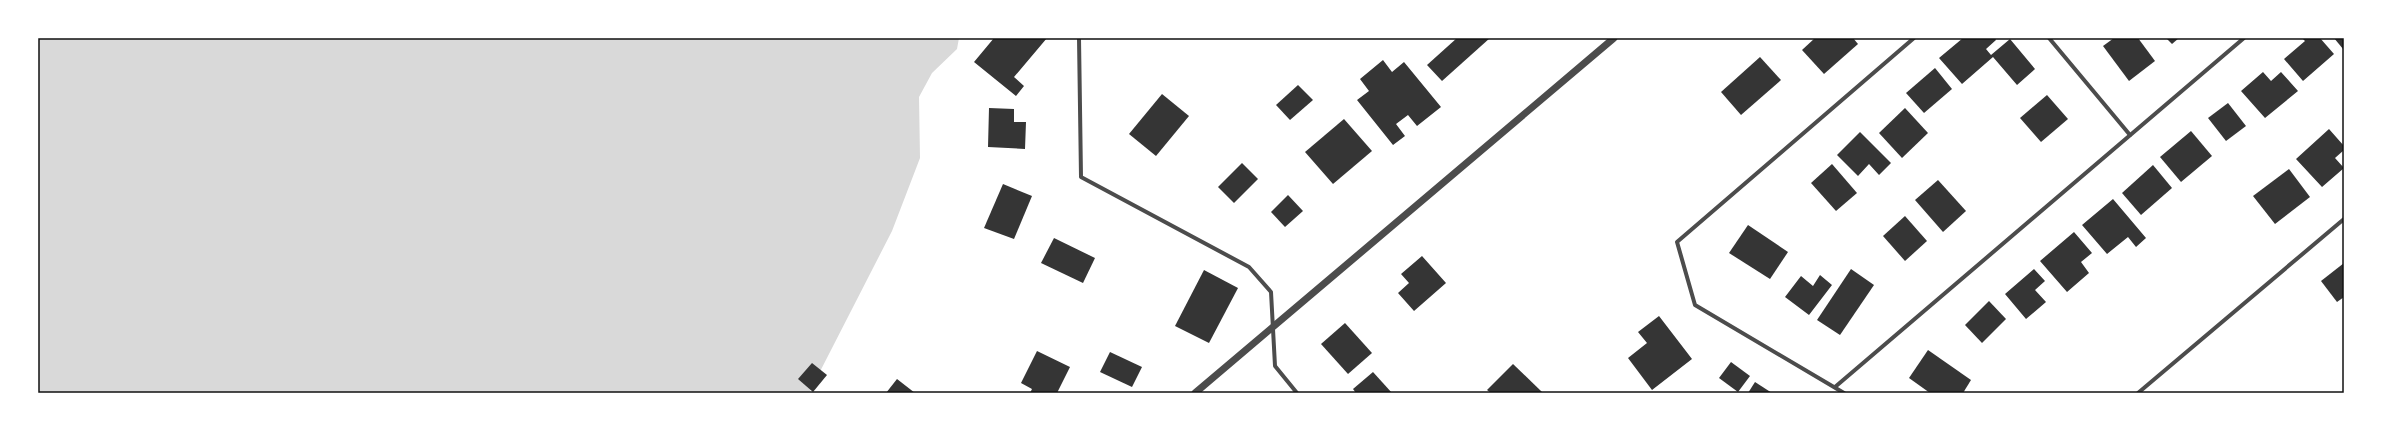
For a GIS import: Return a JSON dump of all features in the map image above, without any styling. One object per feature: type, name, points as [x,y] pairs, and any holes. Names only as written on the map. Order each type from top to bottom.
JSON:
[{"type":"street","points":[[1079,38],[1081,176],[1249,267],[1271,292],[1275,366],[1297,393]]},
{"type":"street","points":[[1195,393],[1614,38]]},
{"type":"street","points":[[1844,393],[1695,305],[1677,242],[1914,38]]},
{"type":"street","points":[[2049,38],[2130,135]]},
{"type":"street","points":[[1835,387],[2244,38]]},
{"type":"street","points":[[2138,393],[2344,219]]},
{"type":"shaded area","points":[[38,38],[959,38],[957,49],[932,73],[919,97],[920,158],[892,231],[809,393],[38,393]]},
{"type":"building","points":[[994,38],[1047,38],[1014,77],[1024,86],[1016,96],[974,62]]},
{"type":"building","points":[[1457,38],[1490,38],[1442,81],[1427,65]]},
{"type":"building","points":[[1815,38],[1853,38],[1858,44],[1824,74],[1802,50]]},
{"type":"building","points":[[1963,38],[1995,38],[1996,40],[1986,49],[1991,55],[2010,39],[2035,69],[2017,85],[1993,57],[1962,84],[1939,58]]},
{"type":"building","points":[[2114,38],[2138,38],[2155,61],[2129,81],[2103,46]]},
{"type":"building","points":[[2166,38],[2179,38],[2172,44]]},
{"type":"building","points":[[2302,38],[2320,38],[2334,54],[2303,81],[2284,59],[2305,41]]},
{"type":"building","points":[[2334,38],[2344,38],[2343,49]]},
{"type":"building","points":[[1760,57],[1781,80],[1741,115],[1721,92]]},
{"type":"building","points":[[1383,60],[1392,72],[1404,62],[1441,107],[1417,126],[1408,115],[1396,124],[1405,136],[1393,145],[1357,100],[1369,91],[1360,79]]},
{"type":"building","points":[[1935,68],[1952,89],[1924,113],[1906,93]]},
{"type":"building","points":[[2263,72],[2271,81],[2281,72],[2298,91],[2265,118],[2241,91]]},
{"type":"building","points":[[1298,85],[1313,100],[1290,120],[1276,105]]},
{"type":"building","points":[[1162,94],[1189,116],[1156,156],[1129,134]]},
{"type":"building","points":[[2047,95],[2068,119],[2041,142],[2020,118]]},
{"type":"building","points":[[2228,103],[2246,126],[2226,141],[2208,118]]},
{"type":"building","points":[[989,108],[1014,109],[1014,122],[1026,122],[1025,149],[988,147]]},
{"type":"building","points":[[1905,108],[1928,133],[1902,158],[1879,133]]},
{"type":"building","points":[[1344,119],[1372,151],[1333,184],[1305,152]]},
{"type":"building","points":[[2329,129],[2344,146],[2344,150],[2335,158],[2344,168],[2322,187],[2296,159]]},
{"type":"building","points":[[2191,131],[2212,156],[2181,182],[2160,157]]},
{"type":"building","points":[[1860,132],[1891,163],[1879,175],[1869,164],[1858,176],[1837,155]]},
{"type":"building","points":[[1242,163],[1258,179],[1234,203],[1218,187]]},
{"type":"building","points":[[1832,164],[1857,193],[1836,211],[1811,183]]},
{"type":"building","points":[[2153,165],[2172,188],[2141,215],[2122,193]]},
{"type":"building","points":[[2289,169],[2310,197],[2275,224],[2253,196]]},
{"type":"building","points":[[1938,180],[1966,211],[1943,232],[1915,200]]},
{"type":"building","points":[[1003,184],[1032,196],[1014,239],[984,228]]},
{"type":"building","points":[[1288,195],[1303,211],[1285,227],[1271,212]]},
{"type":"building","points":[[2113,199],[2146,238],[2136,247],[2128,237],[2107,254],[2082,225]]},
{"type":"building","points":[[1905,216],[1927,241],[1905,261],[1883,236]]},
{"type":"building","points":[[1748,225],[1788,252],[1770,279],[1729,253]]},
{"type":"building","points":[[2074,232],[2092,253],[2081,262],[2089,273],[2067,292],[2040,261]]},
{"type":"building","points":[[1054,238],[1095,258],[1083,283],[1041,263]]},
{"type":"building","points":[[1422,256],[1446,283],[1414,311],[1398,293],[1409,283],[1401,274]]},
{"type":"building","points":[[2344,263],[2344,297],[2337,302],[2321,281]]},
{"type":"building","points":[[1851,269],[1874,285],[1840,335],[1817,320]]},
{"type":"building","points":[[2034,269],[2045,281],[2035,290],[2046,302],[2026,319],[2005,294]]},
{"type":"building","points":[[1204,270],[1238,288],[1209,343],[1175,326]]},
{"type":"building","points":[[1820,275],[1832,285],[1809,315],[1785,297],[1801,276],[1813,286]]},
{"type":"building","points":[[1989,301],[2006,319],[1982,343],[1965,325]]},
{"type":"building","points":[[1659,316],[1692,359],[1652,390],[1628,358],[1647,343],[1638,332]]},
{"type":"building","points":[[1345,323],[1372,353],[1348,374],[1321,344]]},
{"type":"building","points":[[1928,350],[1971,380],[1963,393],[1930,393],[1909,378]]},
{"type":"building","points":[[1037,351],[1070,367],[1057,393],[1030,393],[1032,389],[1021,383]]},
{"type":"building","points":[[1110,352],[1142,367],[1132,387],[1100,372]]},
{"type":"building","points":[[1731,362],[1750,376],[1738,392],[1719,378]]},
{"type":"building","points":[[812,363],[827,375],[813,392],[798,379]]},
{"type":"building","points":[[1513,364],[1542,392],[1491,393],[1487,390]]},
{"type":"building","points":[[1373,372],[1392,393],[1356,393],[1353,389]]},
{"type":"building","points":[[897,379],[915,393],[886,393]]},
{"type":"building","points":[[1755,382],[1772,393],[1748,393]]}]
